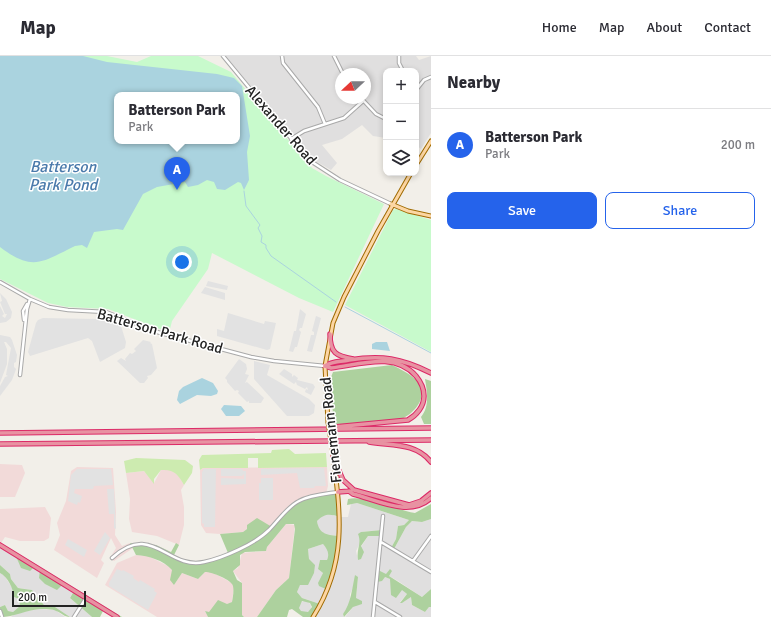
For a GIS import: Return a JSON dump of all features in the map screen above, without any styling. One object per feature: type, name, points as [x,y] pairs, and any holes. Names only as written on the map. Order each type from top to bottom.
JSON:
[{"type":"highway","points":[[330,334],[332,346],[336,354],[342,357],[356,359]]},
{"type":"highway","points":[[325,366],[356,359],[376,357],[392,358],[410,364],[431,374]]},
{"type":"highway","points":[[316,430],[404,421],[417,414],[424,398],[420,380],[408,369],[396,363],[381,361],[333,368],[325,366]]},
{"type":"highway","points":[[0,433],[431,428]]},
{"type":"highway","points":[[0,444],[431,440]]},
{"type":"highway","points":[[362,441],[406,446],[420,452],[431,462]]},
{"type":"highway","points":[[333,457],[343,480],[354,490]]},
{"type":"highway","points":[[338,492],[354,490],[409,504],[421,502],[431,493]]},
{"type":"highway","points":[[349,491],[353,494],[407,508],[420,506],[431,498]]},
{"type":"highway","points":[[0,544],[117,617]]},
{"type":"main road","points":[[419,160],[431,142]]},
{"type":"main road","name":"Fienemann Road","points":[[313,617],[331,582],[337,557],[340,526],[338,492],[328,422],[325,366],[330,334],[344,298],[392,204],[409,176]]},
{"type":"main road","points":[[392,204],[408,211],[431,216]]},
{"type":"street","name":"Alexander Road","points":[[223,56],[309,160],[317,167],[340,180],[392,204]]},
{"type":"street","points":[[282,56],[283,63],[318,107],[325,124]]},
{"type":"street","points":[[334,56],[340,68]]},
{"type":"street","points":[[399,56],[399,63],[402,68]]},
{"type":"street","points":[[419,84],[431,77]]},
{"type":"street","points":[[291,139],[304,131],[344,118],[360,104]]},
{"type":"street","points":[[367,104],[376,114],[383,118]]},
{"type":"street","name":"Batterson Park Road","points":[[0,282],[30,299],[55,308],[106,312],[157,332],[258,358],[325,366]]},
{"type":"street","points":[[20,375],[25,329],[23,311],[30,299]]},
{"type":"street","points":[[112,558],[126,548],[144,545],[156,547],[184,562],[204,562],[256,540],[299,501],[338,492]]},
{"type":"street","points":[[373,617],[383,516]]},
{"type":"street","points":[[413,561],[431,536]]},
{"type":"street","points":[[381,542],[431,572]]},
{"type":"street","points":[[74,617],[86,598]]},
{"type":"street","points":[[375,602],[400,617]]},
{"type":"street","points":[[0,611],[2,617]]},
{"type":"shaded area","points":[[225,56],[416,56],[419,60],[431,56],[431,133],[421,149],[419,147],[419,68],[383,68],[383,138],[373,136],[362,125],[342,139],[322,145],[337,163],[331,170],[312,159]]},
{"type":"shaded area","points":[[208,281],[228,286],[227,290],[206,286]]},
{"type":"shaded area","points":[[205,287],[225,293],[225,300],[201,293]]},
{"type":"shaded area","points":[[0,293],[6,299],[12,312],[11,318],[6,322],[0,323],[0,306],[4,314],[2,316],[5,318],[7,314],[5,314],[0,302],[2,301]]},
{"type":"shaded area","points":[[300,309],[306,314],[302,328],[299,330],[301,332],[297,347],[295,347],[293,352],[289,351],[294,331],[296,331]]},
{"type":"shaded area","points":[[228,313],[264,324],[265,321],[276,323],[270,349],[267,350],[217,336],[217,329],[224,331]]},
{"type":"shaded area","points":[[316,316],[321,318],[312,352],[307,351],[311,335],[314,335],[314,332],[312,331]]},
{"type":"shaded area","points":[[43,318],[96,319],[111,322],[121,326],[126,342],[125,348],[100,362],[92,341],[88,338],[30,356],[28,352],[36,323],[38,320]]},
{"type":"shaded area","points":[[0,335],[10,337],[17,355],[16,362],[14,363],[14,367],[16,369],[12,380],[0,396],[0,386],[5,377],[8,376],[6,375],[11,348],[6,342],[4,342],[7,349],[7,364],[0,383]]},
{"type":"shaded area","points":[[143,340],[151,342],[150,343],[152,344],[157,368],[151,375],[147,376],[148,378],[144,383],[140,383],[117,361],[121,358],[126,361],[125,359],[130,353],[132,354],[136,351],[134,349]]},
{"type":"shaded area","points":[[239,359],[246,364],[247,369],[245,374],[249,375],[245,383],[247,382],[264,398],[261,403],[247,402],[238,393],[239,391],[235,391],[225,378]]},
{"type":"shaded area","points":[[254,361],[270,365],[267,375],[309,399],[315,405],[314,413],[309,416],[287,416],[254,379]]},
{"type":"shaded area","points":[[284,369],[292,374],[292,377],[294,375],[298,378],[297,380],[313,384],[315,387],[311,395],[305,392],[306,389],[308,390],[307,387],[305,389],[297,385],[296,382],[294,384],[279,374]]},
{"type":"shaded area","points":[[0,464],[22,465],[25,473],[15,497],[0,497]]},
{"type":"shaded area","points":[[77,467],[113,468],[116,512],[115,535],[122,546],[130,543],[133,548],[114,561],[110,558],[116,548],[111,538],[101,560],[104,563],[97,578],[54,550],[60,535],[57,523],[66,501],[71,471]]},
{"type":"shaded area","points":[[327,467],[328,486],[326,494],[293,506],[272,527],[247,529],[243,532],[220,534],[206,533],[201,525],[200,470],[203,468]]},
{"type":"shaded area","points":[[324,468],[326,486],[315,486],[314,488],[300,488],[297,473],[261,475],[261,469]]},
{"type":"shaded area","points":[[77,469],[111,469],[113,485],[94,486],[93,489],[75,489],[74,493],[82,496],[80,503],[78,502],[77,505],[68,501],[71,475]]},
{"type":"shaded area","points":[[169,469],[178,474],[184,485],[181,490],[184,507],[184,525],[179,545],[157,536],[132,532],[129,519],[130,499],[126,473],[144,471],[154,483],[161,470]]},
{"type":"shaded area","points":[[204,469],[216,469],[215,527],[204,527],[204,524],[202,523],[202,472]]},
{"type":"shaded area","points":[[221,469],[242,469],[243,471],[246,471],[246,484],[221,485],[221,478],[244,479],[244,474],[242,476],[221,476]]},
{"type":"shaded area","points":[[261,478],[273,478],[273,500],[259,500],[259,483],[261,483]]},
{"type":"shaded area","points":[[107,489],[114,489],[116,529],[114,528],[114,514],[109,514]]},
{"type":"shaded area","points":[[357,503],[409,520],[404,525],[398,526],[396,539],[391,548],[394,549],[406,527],[412,521],[422,522],[431,519],[431,589],[422,597],[389,576],[385,577],[390,579],[407,594],[400,602],[402,603],[411,597],[412,605],[425,612],[429,607],[431,607],[431,617],[345,617],[353,607],[356,598],[358,577],[350,594],[350,605],[343,614],[344,617],[313,617],[320,604],[302,598],[297,592],[309,559],[308,549],[323,544],[328,550],[329,556],[327,560],[320,560],[318,569],[323,573],[319,586],[340,536],[323,534],[318,530],[317,521],[322,515],[329,514],[340,517],[348,517],[351,504]],"holes":[[[381,530],[381,535],[368,536],[361,547],[358,560],[356,551],[359,545],[361,532]]]},
{"type":"shaded area","points":[[45,507],[51,518],[49,538],[44,541],[20,541],[5,537],[1,543],[0,542],[0,509]]},
{"type":"shaded area","points":[[286,524],[295,525],[289,578],[276,590],[257,617],[244,617],[242,615],[242,583],[233,571],[238,568],[242,553],[266,551],[267,547]]},
{"type":"shaded area","points":[[105,532],[110,538],[100,555],[94,551]]},
{"type":"shaded area","points":[[68,539],[87,550],[84,557],[65,545]]},
{"type":"shaded area","points":[[0,545],[74,590],[70,598],[92,617],[70,617],[52,605],[45,606],[37,599],[36,594],[32,590],[18,588],[11,579],[10,574],[0,565]]},
{"type":"shaded area","points":[[136,555],[148,556],[168,566],[172,570],[174,585],[182,573],[198,579],[205,572],[212,572],[232,583],[234,587],[232,602],[209,613],[205,611],[208,617],[157,617],[105,585],[117,563]]},
{"type":"shaded area","points":[[117,569],[123,570],[134,576],[133,578],[139,582],[140,580],[155,589],[154,591],[157,593],[148,610],[109,586],[109,583]]},
{"type":"shaded area","points":[[0,573],[4,575],[13,589],[14,597],[19,599],[20,606],[13,612],[8,611],[5,605],[0,607]]},
{"type":"shaded area","points":[[305,601],[309,603],[311,607],[309,611],[305,613],[301,611],[299,607],[301,603]]},
{"type":"shaded area","points":[[40,609],[55,610],[65,617],[11,617],[16,613]]},
{"type":"green space","points":[[0,56],[107,56],[137,62],[151,56],[198,56],[231,72],[312,168],[384,204],[333,312],[299,298],[212,253],[208,269],[172,321],[170,329],[165,331],[108,309],[67,307],[48,303],[0,279]]},
{"type":"green space","points":[[396,209],[431,220],[431,352],[345,305],[393,210]]},
{"type":"green space","points":[[392,365],[410,375],[420,386],[422,392],[421,398],[415,409],[410,414],[399,420],[334,425],[330,380],[333,372]]},
{"type":"green space","points":[[425,379],[431,381],[431,424],[424,424],[421,417],[427,403]]},
{"type":"green space","points":[[289,449],[295,454],[326,453],[327,467],[258,468],[258,458],[248,458],[248,468],[203,468],[200,470],[199,460],[202,455],[271,453],[272,450]]},
{"type":"green space","points":[[136,458],[185,460],[193,466],[192,473],[184,485],[180,478],[172,471],[161,470],[154,479],[154,484],[144,471],[126,473],[124,461]]},
{"type":"green space","points":[[338,492],[340,517],[328,515],[317,521],[322,532],[328,535],[341,536],[328,590],[319,586],[318,583],[323,573],[318,569],[320,560],[327,560],[328,555],[327,549],[323,544],[308,549],[309,559],[315,565],[314,573],[308,585],[300,585],[297,592],[302,598],[320,604],[313,617],[303,617],[292,609],[289,610],[287,617],[257,617],[276,590],[289,578],[295,529],[294,524],[286,524],[267,547],[266,551],[245,552],[240,555],[240,565],[233,571],[237,580],[242,583],[242,615],[244,617],[208,617],[205,611],[209,612],[218,600],[227,604],[232,602],[233,586],[229,581],[208,572],[205,572],[198,579],[182,573],[174,585],[170,580],[172,570],[156,559],[136,555],[130,543],[156,545],[171,552],[176,543],[179,545],[173,557],[187,562],[207,560],[228,553],[220,534],[243,532],[247,529],[247,525],[257,518],[272,527],[293,506],[304,499]],"holes":[[[302,601],[310,603],[312,607],[308,612],[301,611],[299,608]]]},
{"type":"green space","points":[[348,499],[363,499],[415,513],[431,504],[431,519],[422,522],[412,521],[406,527],[394,549],[391,548],[396,539],[398,526],[404,525],[409,520],[357,503],[347,505]]},
{"type":"green space","points":[[382,530],[381,536],[368,536],[361,546],[364,552],[361,559],[358,560],[358,534],[361,532]]},
{"type":"green space","points":[[1,543],[122,617],[117,617],[104,609],[100,617],[92,617],[70,598],[74,591],[63,584],[57,590],[45,584],[39,578],[40,570],[35,566],[30,571],[21,568],[15,554],[1,545]]},
{"type":"green space","points":[[0,565],[10,574],[11,579],[18,588],[32,590],[45,606],[52,605],[70,617],[53,610],[40,609],[0,617],[0,607],[5,605],[8,611],[13,612],[20,606],[19,599],[14,597],[10,583],[0,573]]},
{"type":"green space","points":[[390,569],[392,571],[389,576],[422,597],[431,589],[431,607],[429,607],[425,612],[412,605],[411,597],[400,603],[407,594],[402,590],[396,598],[391,595],[390,579],[385,577],[382,581],[377,582],[378,570],[386,574]]},
{"type":"green space","points":[[355,575],[358,577],[356,598],[362,601],[362,604],[353,607],[344,617],[343,614],[350,601]]},
{"type":"water","name":"Batterson Park Pond","points":[[0,56],[83,56],[107,62],[217,74],[234,78],[242,86],[250,136],[247,152],[249,180],[244,190],[241,183],[238,182],[225,190],[217,189],[214,182],[207,180],[198,185],[188,187],[185,182],[157,187],[143,194],[123,230],[117,229],[94,232],[87,248],[82,245],[75,246],[38,262],[21,260],[0,247]]},
{"type":"water","points":[[376,342],[387,342],[390,351],[372,349],[372,344]]},
{"type":"water","points":[[202,378],[213,383],[218,391],[217,394],[211,396],[197,395],[180,404],[177,400],[179,391],[183,387]]},
{"type":"water","points":[[224,405],[241,406],[245,411],[239,416],[226,416],[221,409]]},
{"type":"waterway","points":[[244,191],[246,206],[260,225],[258,228],[262,236],[261,242],[266,245],[266,248],[271,256],[336,302]]},
{"type":"waterway","points":[[345,307],[431,353]]},
{"type":"place","name":"Batterson Park","points":[[177,190]]}]
